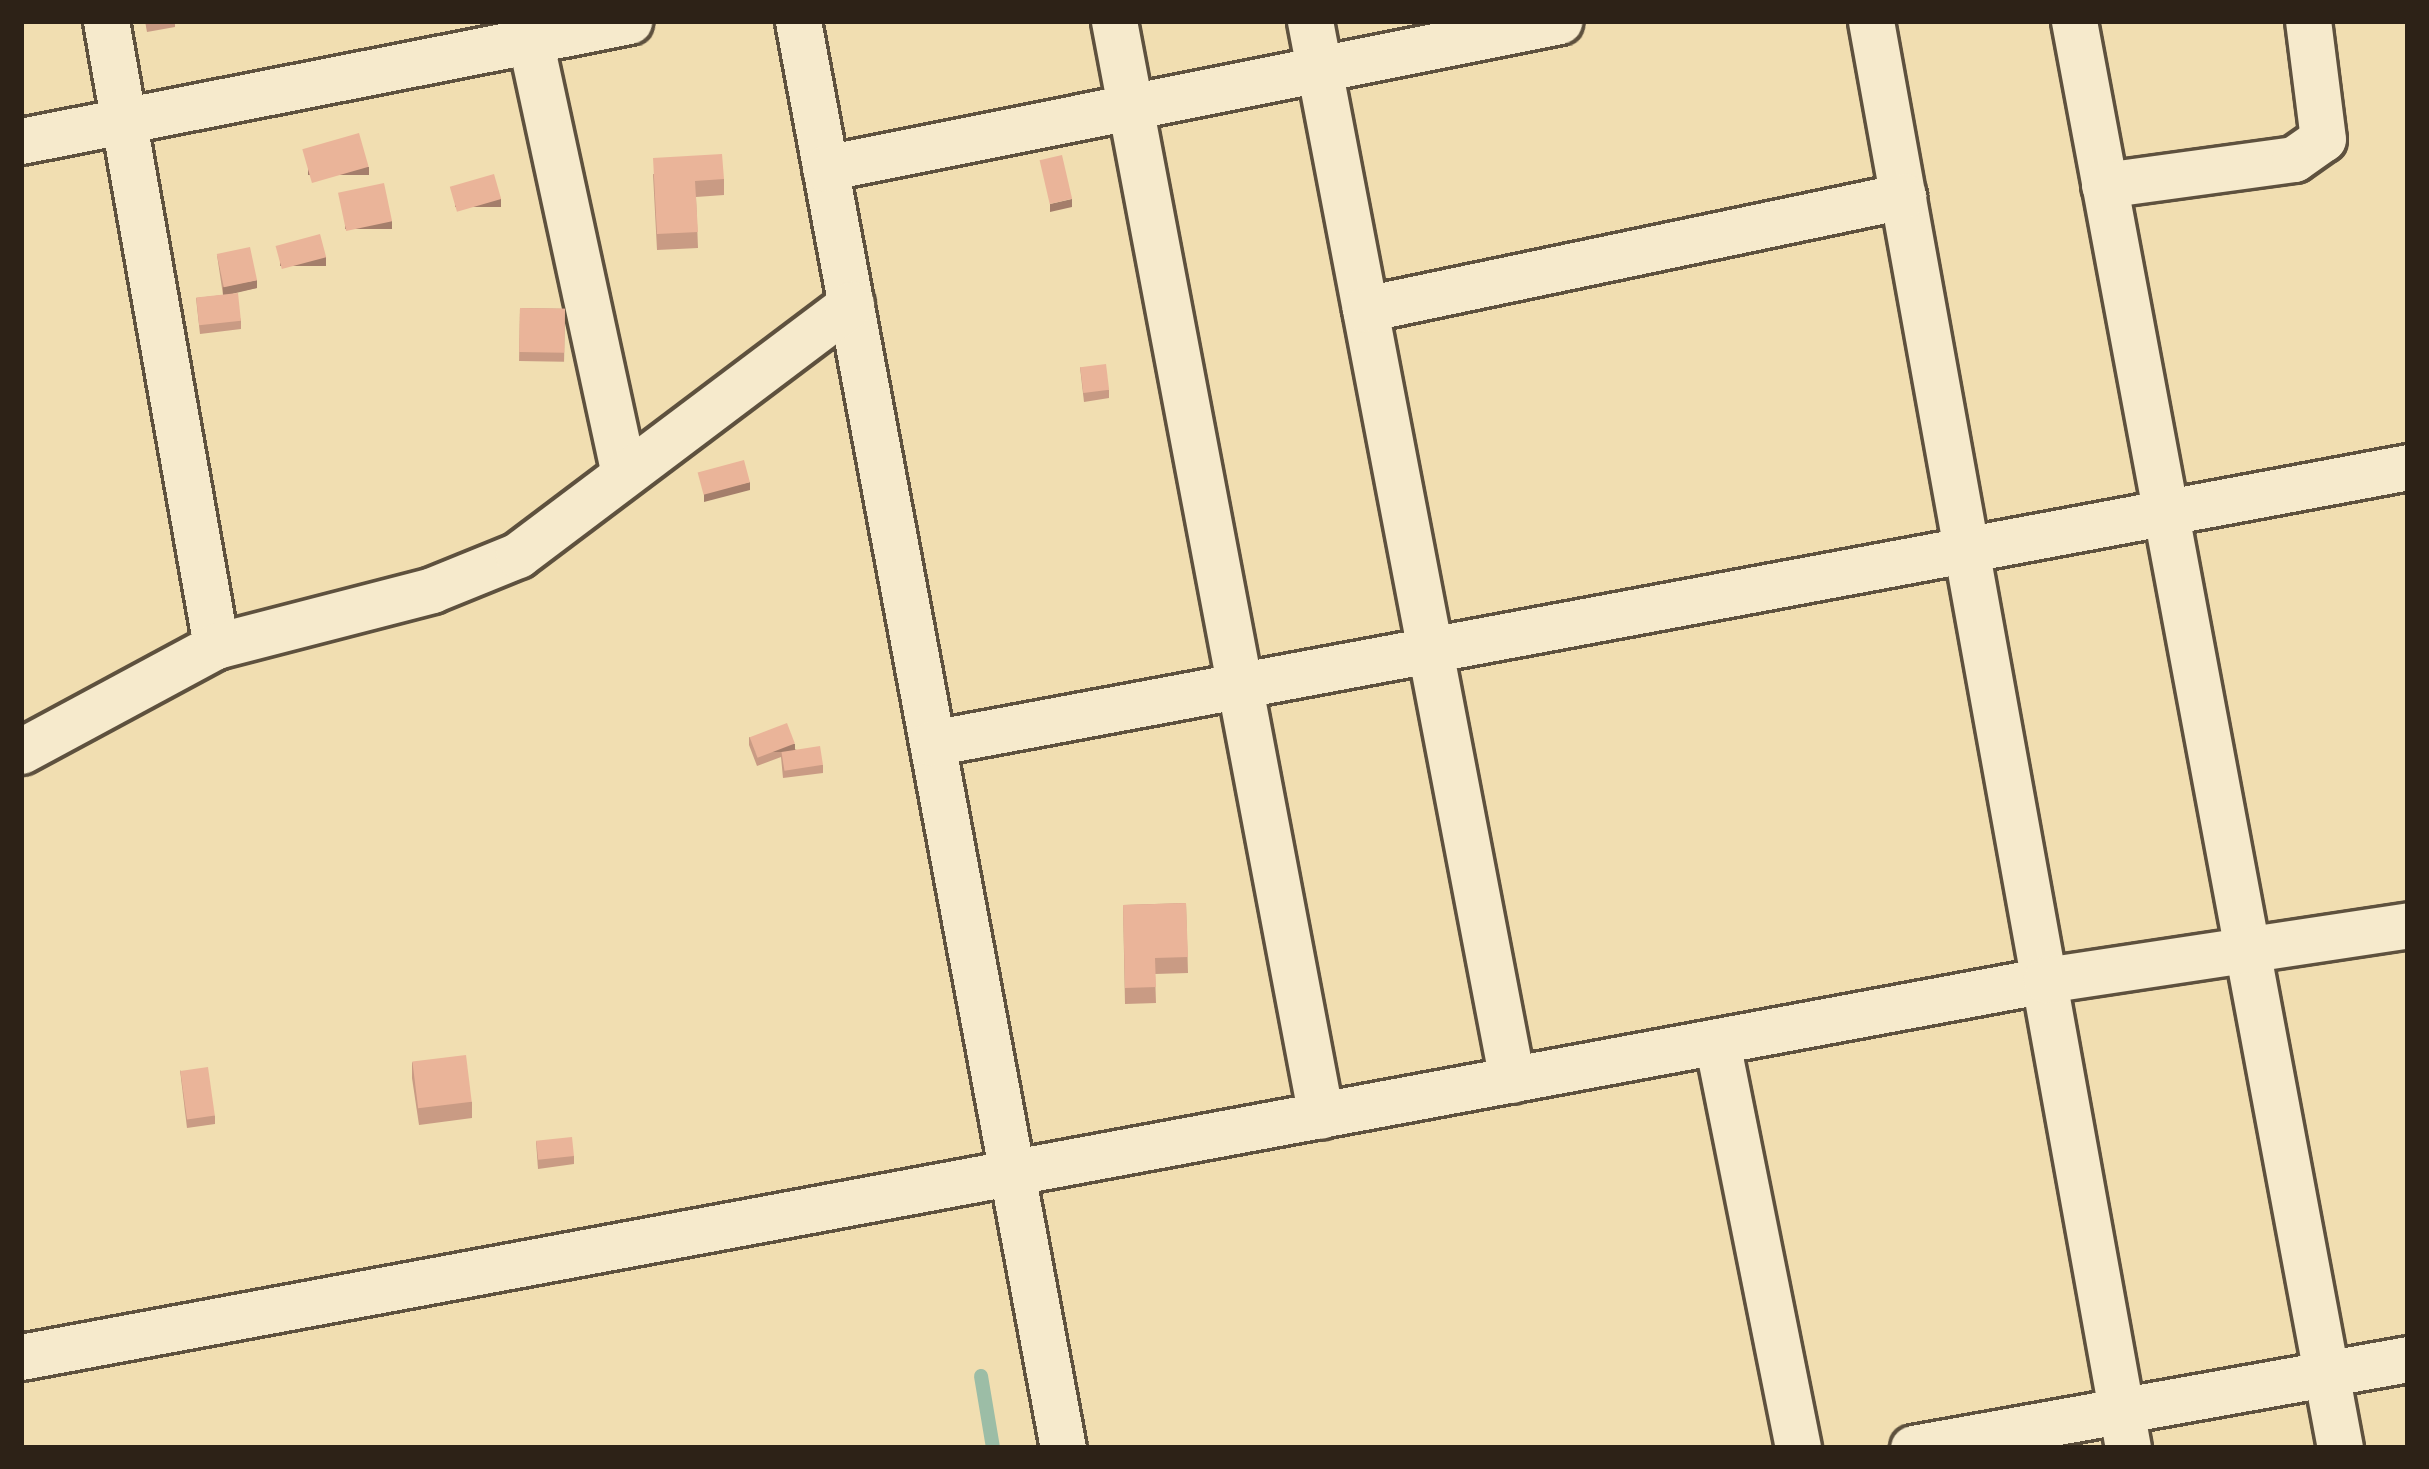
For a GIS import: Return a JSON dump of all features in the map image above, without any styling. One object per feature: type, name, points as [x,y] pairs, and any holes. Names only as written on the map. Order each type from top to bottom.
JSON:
[{"type":"street","points":[[106,21],[216,646]]},
{"type":"street","points":[[21,141],[528,31],[629,21]]},
{"type":"street","points":[[799,21],[1063,1448]]},
{"type":"street","points":[[1114,21],[1321,1116]]},
{"type":"street","points":[[1310,21],[1513,1080]]},
{"type":"street","points":[[825,168],[1558,21]]},
{"type":"street","points":[[1871,21],[2124,1428]]},
{"type":"street","points":[[2074,21],[2340,1448]]},
{"type":"street","points":[[2104,185],[2294,159],[2323,139],[2308,21]]},
{"type":"street","points":[[528,31],[623,469]]},
{"type":"street","points":[[1365,309],[1904,196]]},
{"type":"street","points":[[21,751],[216,646],[475,576],[518,555],[623,469],[851,304]]},
{"type":"street","points":[[932,743],[2408,467]]},
{"type":"street","points":[[21,1358],[2046,980],[2408,925]]},
{"type":"street","points":[[1717,1042],[1798,1448]]},
{"type":"street","points":[[1912,1448],[2124,1428],[2326,1374],[2408,1359]]},
{"type":"building","points":[[359,133],[369,167],[312,183],[302,149]]},
{"type":"building","points":[[722,154],[724,179],[695,181],[698,232],[657,234],[653,158]]},
{"type":"building","points":[[1062,155],[1072,199],[1050,204],[1040,160]]},
{"type":"building","points":[[494,174],[501,199],[457,212],[450,187]]},
{"type":"building","points":[[384,183],[392,221],[346,231],[338,193]]},
{"type":"building","points":[[320,234],[326,257],[282,269],[276,246]]},
{"type":"building","points":[[250,247],[257,280],[224,287],[217,254]]},
{"type":"building","points":[[238,293],[241,321],[199,325],[196,297]]},
{"type":"building","points":[[520,308],[565,309],[564,353],[519,352]]},
{"type":"building","points":[[1106,364],[1109,390],[1083,393],[1080,367]]},
{"type":"building","points":[[744,460],[750,482],[704,495],[698,472]]},
{"type":"building","points":[[787,723],[795,744],[758,758],[750,737]]},
{"type":"building","points":[[820,746],[823,765],[784,771],[781,752]]},
{"type":"building","points":[[1186,903],[1188,957],[1155,958],[1156,987],[1125,988],[1123,905]]},
{"type":"building","points":[[466,1055],[472,1102],[418,1108],[412,1062]]},
{"type":"building","points":[[208,1067],[215,1116],[187,1119],[180,1071]]},
{"type":"building","points":[[572,1137],[574,1156],[538,1160],[536,1141]]},
{"type":"waterway","points":[[981,1376],[993,1448]]}]
